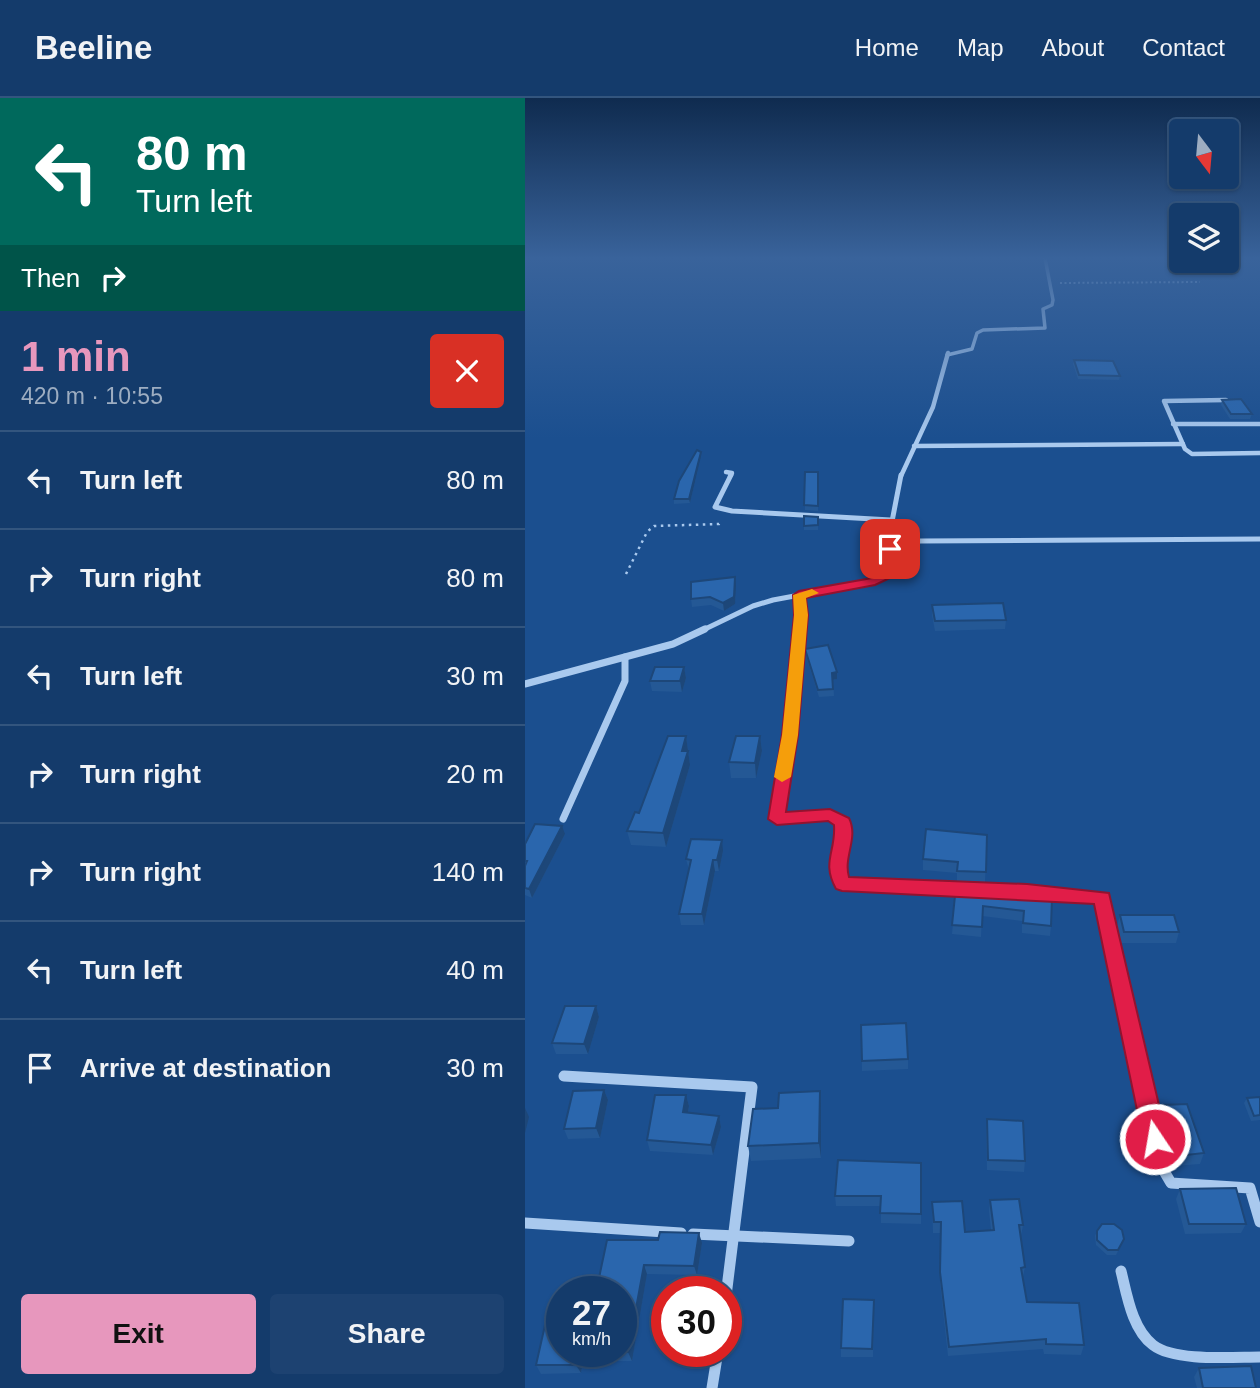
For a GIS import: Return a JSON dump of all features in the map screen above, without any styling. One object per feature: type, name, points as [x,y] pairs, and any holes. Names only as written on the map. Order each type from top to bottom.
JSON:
[{"type":"street","points":[[1044,318],[1045,328],[983,330],[977,333],[972,349],[948,353],[945,357],[933,407],[901,475],[889,537],[893,540],[920,541],[1260,539]]},
{"type":"street","points":[[1226,400],[1164,401],[1183,444],[1192,454],[1260,453]]},
{"type":"street","points":[[1174,424],[1260,424]]},
{"type":"street","points":[[914,446],[1183,444]]},
{"type":"street","points":[[726,472],[732,473],[715,507],[732,511],[891,520]]},
{"type":"street","points":[[525,684],[673,644],[753,606],[875,581],[888,574],[890,549],[920,541]]},
{"type":"street","points":[[799,595],[801,615],[790,735],[777,819],[830,815],[843,822],[844,837],[837,866],[842,884],[974,889]]},
{"type":"street","points":[[563,819],[625,681],[625,657]]},
{"type":"street","points":[[1000,890],[1102,898],[1161,1166],[1171,1184],[1249,1188],[1260,1222]]},
{"type":"street","points":[[564,1076],[752,1087],[729,1276]]},
{"type":"street","points":[[525,1223],[735,1237],[849,1241]]},
{"type":"street","points":[[1121,1271],[1138,1324],[1154,1346],[1181,1355],[1260,1357]]},
{"type":"street","points":[[712,1388],[715,1367]]},
{"type":"path","points":[[626,574],[647,532],[654,526],[719,524],[725,514],[732,511]]},
{"type":"building","points":[[1074,360],[1113,361],[1120,376],[1079,375]]},
{"type":"building","points":[[1241,399],[1252,414],[1231,414],[1222,400]]},
{"type":"building","points":[[697,450],[701,452],[689,499],[674,499],[679,481]]},
{"type":"building","points":[[805,472],[818,472],[818,506],[804,505]]},
{"type":"building","points":[[804,516],[818,517],[818,525],[804,526]]},
{"type":"building","points":[[735,577],[734,597],[723,603],[710,597],[691,599],[691,582]]},
{"type":"building","points":[[1003,603],[1006,620],[935,621],[932,605]]},
{"type":"building","points":[[828,645],[837,672],[832,673],[833,689],[818,690],[805,649]]},
{"type":"building","points":[[655,667],[684,667],[680,681],[650,681]]},
{"type":"building","points":[[668,736],[686,736],[682,751],[688,751],[663,833],[627,831],[635,812],[639,813]]},
{"type":"building","points":[[736,736],[760,736],[755,763],[729,762]]},
{"type":"building","points":[[535,824],[562,826],[529,889],[525,888],[525,844]]},
{"type":"building","points":[[926,829],[987,835],[986,872],[957,871],[958,862],[923,859]]},
{"type":"building","points":[[691,839],[722,840],[717,860],[713,860],[702,914],[679,914],[691,860],[686,859]]},
{"type":"building","points":[[956,886],[1015,890],[1015,894],[1052,898],[1051,926],[1023,923],[1024,911],[983,906],[982,927],[952,925]]},
{"type":"building","points":[[1120,915],[1174,915],[1179,932],[1124,932]]},
{"type":"building","points":[[565,1006],[596,1006],[584,1044],[552,1043]]},
{"type":"building","points":[[906,1023],[908,1059],[862,1061],[861,1025]]},
{"type":"building","points":[[604,1090],[596,1128],[564,1129],[573,1091]]},
{"type":"building","points":[[820,1091],[819,1143],[748,1146],[753,1109],[778,1108],[779,1093]]},
{"type":"building","points":[[655,1095],[686,1095],[683,1112],[719,1116],[711,1145],[647,1140]]},
{"type":"building","points":[[1260,1097],[1260,1115],[1254,1116],[1247,1098]]},
{"type":"building","points":[[1187,1104],[1204,1153],[1178,1156],[1162,1105]]},
{"type":"building","points":[[987,1119],[1023,1121],[1025,1161],[988,1160]]},
{"type":"building","points":[[838,1160],[921,1163],[921,1214],[880,1213],[881,1196],[835,1196]]},
{"type":"building","points":[[1236,1188],[1246,1224],[1189,1224],[1180,1189]]},
{"type":"building","points":[[1019,1199],[1023,1225],[1019,1225],[1025,1267],[1021,1268],[1027,1302],[1079,1303],[1084,1345],[1046,1344],[1046,1339],[949,1347],[940,1272],[941,1222],[934,1222],[932,1202],[962,1201],[965,1232],[994,1230],[990,1200]]},
{"type":"building","points":[[1102,1224],[1114,1224],[1122,1230],[1124,1239],[1118,1250],[1108,1250],[1097,1240],[1097,1231]]},
{"type":"building","points":[[660,1232],[699,1233],[694,1266],[644,1265],[637,1303],[637,1276],[599,1276],[607,1240],[658,1240]]},
{"type":"building","points":[[843,1299],[874,1300],[872,1349],[841,1348]]},
{"type":"building","points":[[546,1321],[546,1365],[536,1365]]},
{"type":"building","points":[[1251,1366],[1256,1388],[1203,1388],[1199,1368]]},
{"type":"slow traffic","points":[[782,777],[790,735],[801,615],[799,595],[812,593]]},
{"type":"route","points":[[890,549],[888,574],[875,581],[799,595],[801,615],[790,735],[777,819],[830,815],[843,822],[844,837],[837,866],[842,884],[1027,891],[1102,898],[1155,1139]]}]
